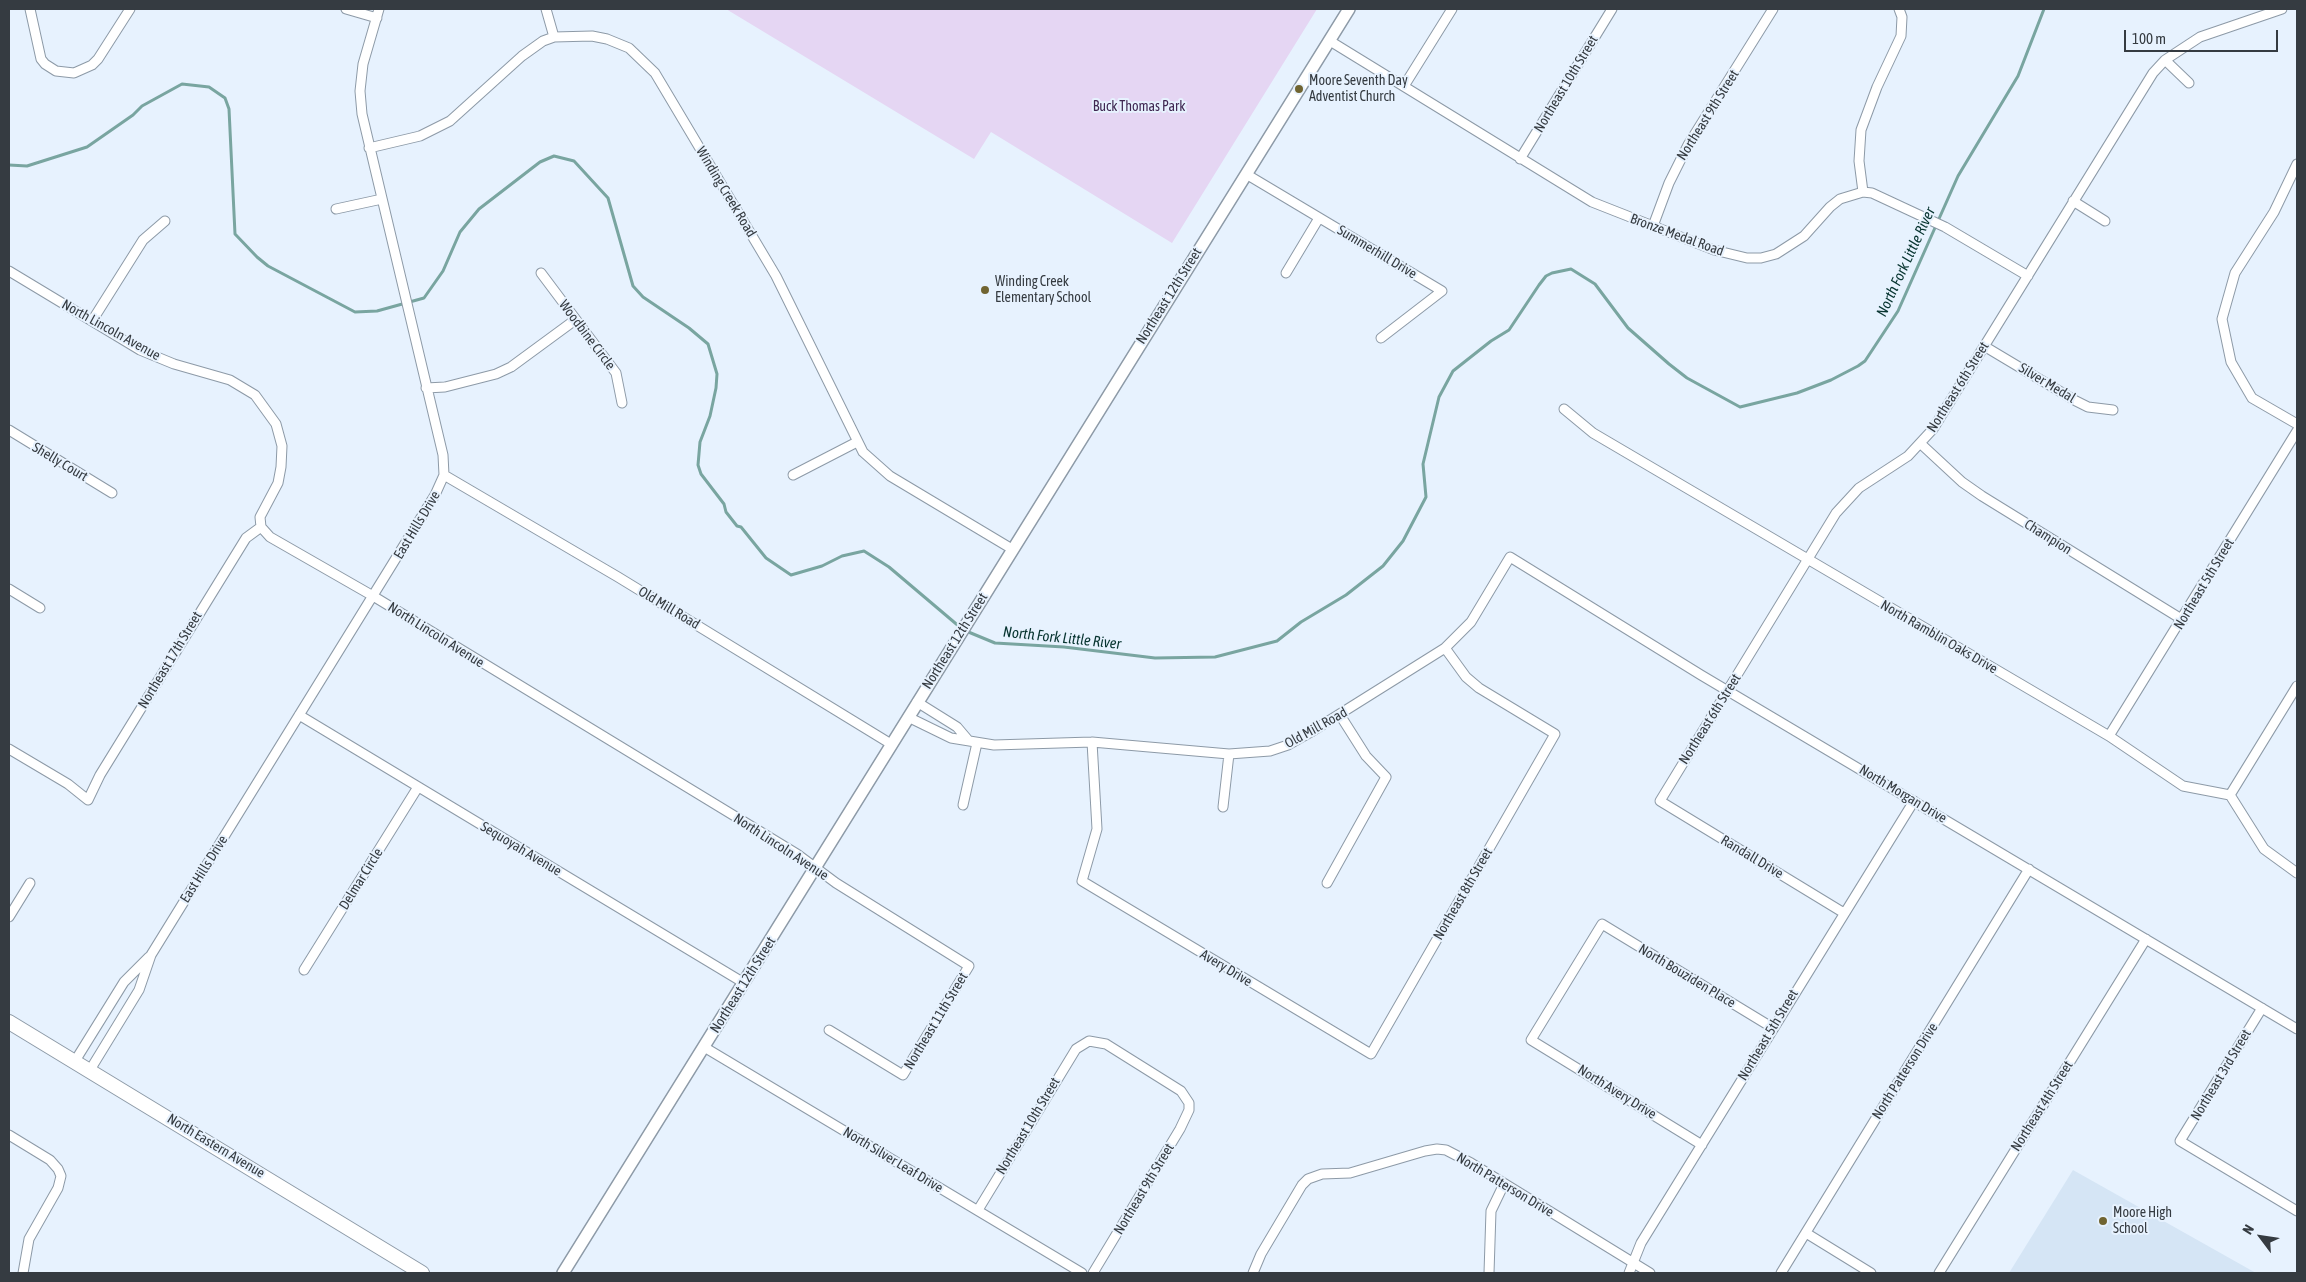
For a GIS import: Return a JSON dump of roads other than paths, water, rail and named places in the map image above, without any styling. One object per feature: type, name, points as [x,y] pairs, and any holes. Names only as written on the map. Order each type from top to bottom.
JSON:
[{"type":"main road","name":"North Eastern Avenue","points":[[9,1022],[422,1273]]},
{"type":"street","points":[[30,9],[41,59],[50,68],[74,73],[92,65],[130,9]]},
{"type":"street","points":[[346,9],[378,13]]},
{"type":"street","points":[[546,9],[554,37]]},
{"type":"street","name":"Northeast 12th Street","points":[[564,1273],[1012,548],[1330,41],[1348,9]]},
{"type":"street","points":[[1404,86],[1452,9]]},
{"type":"street","name":"Northeast 10th Street","points":[[1520,159],[1612,9]]},
{"type":"street","name":"Northeast 9th Street","points":[[1653,226],[1669,183],[1688,145],[1773,9]]},
{"type":"street","points":[[1899,9],[1902,17],[1901,36],[1877,87],[1860,130],[1859,161],[1863,192],[1872,193],[1916,212],[2028,276]]},
{"type":"street","name":"Northeast 6th Street","points":[[1660,801],[1824,530],[1846,501],[1859,488],[1908,456],[1921,444],[1938,422],[2144,84],[2166,60],[2200,37],[2282,9]]},
{"type":"street","name":"East Hills Drive","points":[[90,1070],[139,990],[151,955],[435,495],[444,475],[443,455],[363,121],[360,90],[363,64],[378,13]]},
{"type":"street","name":"Winding Creek Road","points":[[369,148],[420,136],[450,121],[522,56],[543,41],[554,37],[592,36],[618,43],[638,54],[655,73],[776,276],[857,442],[869,459],[890,476],[1012,548]]},
{"type":"street","name":"Bronze Medal Road","points":[[1330,41],[1592,202],[1723,253],[1747,258],[1760,258],[1776,254],[1795,244],[1840,199],[1863,192]]},
{"type":"street","points":[[2166,60],[2189,83]]},
{"type":"street","points":[[2297,164],[2274,212],[2235,273],[2222,319],[2231,362],[2252,398],[2297,424]]},
{"type":"street","name":"Summerhill Drive","points":[[1246,174],[1442,291],[1381,338]]},
{"type":"street","points":[[336,209],[382,199]]},
{"type":"street","points":[[2073,201],[2105,221]]},
{"type":"street","points":[[1286,273],[1319,218]]},
{"type":"street","points":[[92,321],[143,240],[165,221]]},
{"type":"street","name":"North Lincoln Avenue","points":[[9,271],[158,358],[240,385],[255,395],[276,424],[282,456],[278,482],[260,517],[261,527],[270,537],[373,596],[797,854],[836,883],[969,966]]},
{"type":"street","name":"Woodbine Circle","points":[[541,273],[574,320],[616,373],[622,403]]},
{"type":"street","points":[[426,388],[445,387],[496,374],[512,367],[574,320]]},
{"type":"street","name":"Silver Medal","points":[[1984,346],[2088,407],[2113,410]]},
{"type":"street","name":"North Ramblin Oaks Drive","points":[[1564,409],[1592,433],[2109,736],[2183,786],[2230,795]]},
{"type":"street","name":"Shelly Court","points":[[9,430],[112,492]]},
{"type":"street","name":"Northeast 5th Street","points":[[2109,736],[2297,431]]},
{"type":"street","points":[[793,475],[857,442]]},
{"type":"street","name":"Champion","points":[[1921,444],[1962,482],[1982,496],[2182,620]]},
{"type":"street","name":"Old Mill Road","points":[[444,475],[618,577],[892,744]]},
{"type":"street","name":"Northeast 17th Street","points":[[9,749],[68,784],[88,800],[100,775],[246,538],[261,527]]},
{"type":"street","name":"Old Mill Road","points":[[908,717],[951,738],[1014,746],[1092,742],[1229,754],[1270,750],[1288,745],[1340,715],[1445,648],[1471,622],[1510,557]]},
{"type":"street","name":"North Morgan Drive","points":[[1510,557],[1667,654],[2297,1029]]},
{"type":"street","points":[[9,589],[40,608]]},
{"type":"street","name":"Northeast 8th Street","points":[[1371,1054],[1555,734],[1478,688],[1466,677],[1445,648]]},
{"type":"street","points":[[2297,686],[2230,795],[2264,849],[2297,873]]},
{"type":"street","points":[[917,702],[957,727],[972,742],[963,804]]},
{"type":"street","name":"Sequoyah Avenue","points":[[299,715],[744,983]]},
{"type":"street","points":[[1327,883],[1386,777],[1366,756],[1340,715]]},
{"type":"street","name":"Avery Drive","points":[[1092,742],[1097,829],[1082,881],[1371,1054]]},
{"type":"street","points":[[1223,807],[1229,754]]},
{"type":"street","name":"Delmar Circle","points":[[304,970],[418,787]]},
{"type":"street","name":"Randall Drive","points":[[1660,801],[1844,913]]},
{"type":"street","name":"Northeast 5th Street","points":[[1629,1273],[1641,1243],[1914,801]]},
{"type":"street","name":"North Patterson Drive","points":[[1781,1273],[2029,869]]},
{"type":"street","points":[[9,917],[30,882]]},
{"type":"street","name":"North Bouziden Place","points":[[1532,1040],[1602,924],[1773,1028]]},
{"type":"street","name":"Northeast 4th Street","points":[[1939,1273],[2146,939]]},
{"type":"street","name":"East Hills Drive","points":[[75,1061],[124,982],[151,955]]},
{"type":"street","name":"Northeast 11th Street","points":[[829,1030],[903,1075],[969,966]]},
{"type":"street","name":"Northeast 3rd Street","points":[[2262,1008],[2180,1141],[2297,1211]]},
{"type":"street","name":"North Avery Drive","points":[[1532,1040],[1702,1145]]},
{"type":"street","name":"Northeast 9th Street","points":[[1081,1044],[1094,1041],[1106,1044],[1173,1085],[1181,1091],[1189,1103],[1186,1119],[1093,1273]]},
{"type":"street","name":"Northeast 10th Street","points":[[978,1210],[1062,1070],[1081,1044]]},
{"type":"street","name":"North Silver Leaf Drive","points":[[704,1047],[1082,1273]]},
{"type":"street","points":[[9,1135],[55,1165],[60,1172],[60,1182],[29,1239],[23,1273]]},
{"type":"street","name":"North Patterson Drive","points":[[1253,1273],[1261,1254],[1302,1185],[1314,1176],[1350,1173],[1425,1150],[1437,1149],[1453,1153],[1650,1273]]},
{"type":"street","points":[[1489,1273],[1491,1211],[1504,1184]]},
{"type":"street","points":[[1806,1233],[1871,1273]]},
{"type":"waterway","name":"North Fork Little River","points":[[966,631],[995,643],[1064,647],[1155,658],[1215,657],[1277,641],[1301,622],[1346,595],[1383,566],[1403,541],[1426,497],[1423,464],[1439,397],[1453,371],[1491,341],[1509,330],[1539,285],[1546,276],[1552,273],[1571,269],[1595,284],[1628,328],[1669,364],[1687,378],[1740,407],[1797,393],[1831,380],[1858,366],[1865,361],[1898,311],[1958,176],[2018,76],[2044,9]]},
{"type":"waterway","name":"North Fork Little River","points":[[9,165],[27,166],[87,147],[133,115],[142,106],[182,84],[209,87],[225,98],[229,109],[235,234],[268,266],[355,312],[377,311],[424,298],[443,271],[460,232],[479,209],[540,162],[554,156],[574,161],[608,198],[633,286],[643,297],[689,328],[708,344],[717,374],[716,388],[710,416],[700,442],[698,465],[701,474],[724,504],[726,512],[737,526],[741,527],[766,558],[791,575],[822,566],[842,556],[864,551],[889,567],[961,628]]},
{"type":"place","name":"Moore Seventh Day Adventist Church","points":[[1299,89]]},
{"type":"place","name":"Winding Creek Elementary School","points":[[985,290]]},
{"type":"place","name":"Moore High School","points":[[2103,1221]]},
{"type":"park label","name":"Buck Thomas Park","points":[[1139,107]]}]
